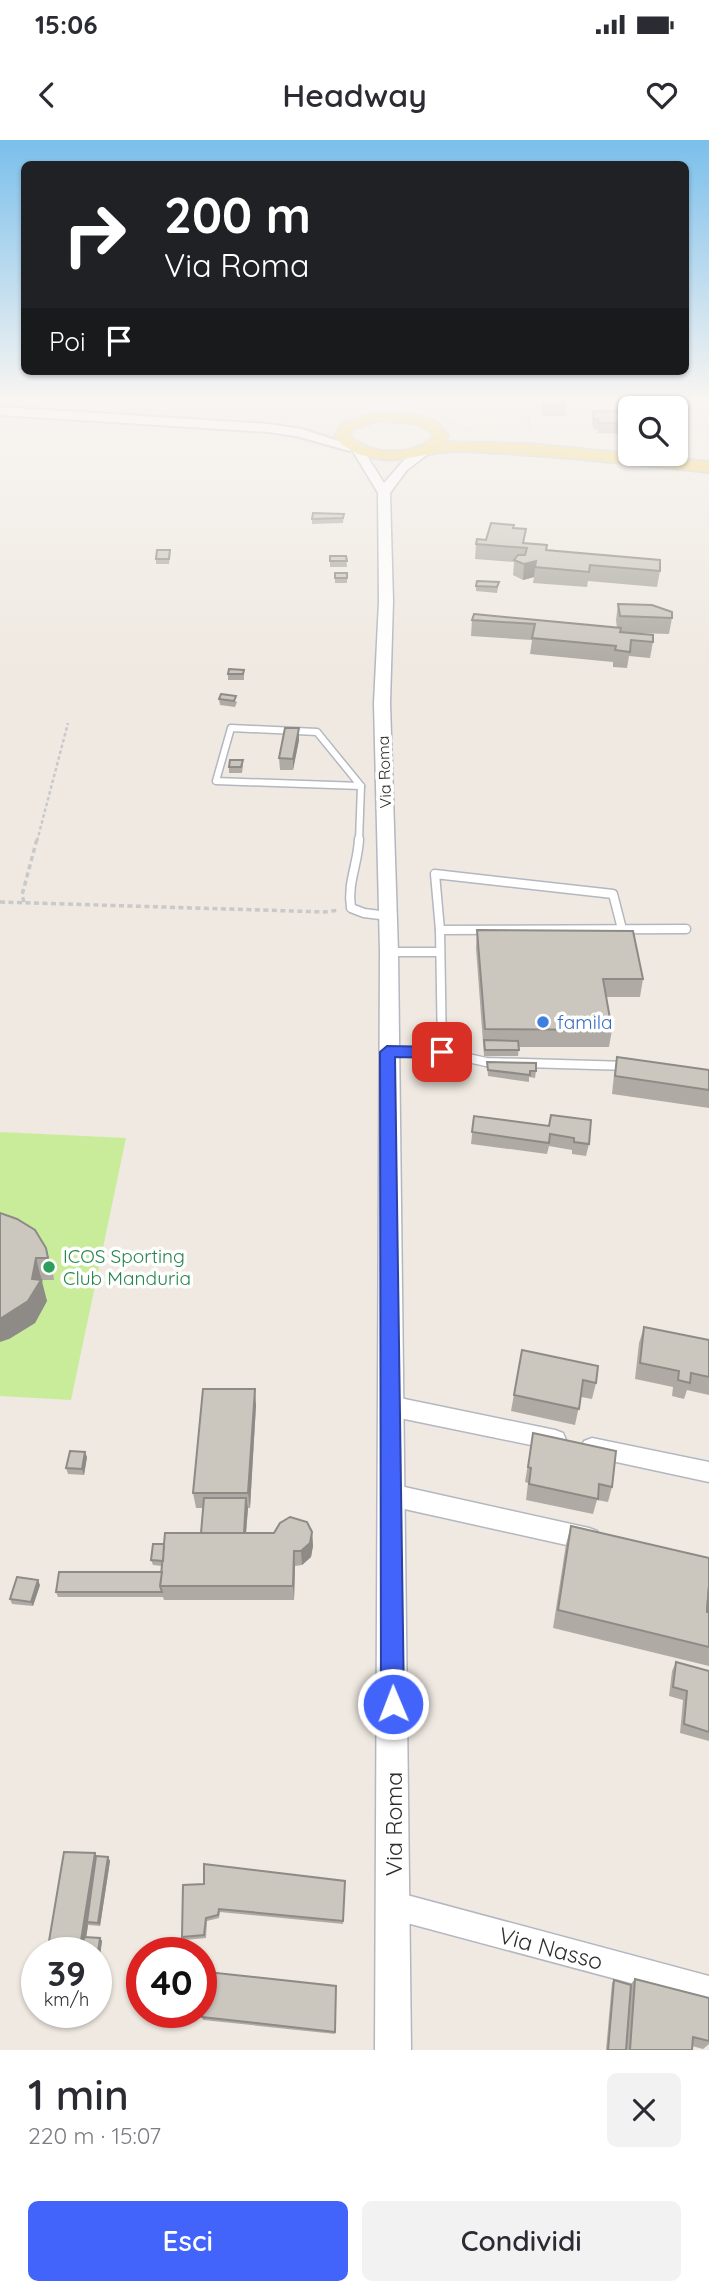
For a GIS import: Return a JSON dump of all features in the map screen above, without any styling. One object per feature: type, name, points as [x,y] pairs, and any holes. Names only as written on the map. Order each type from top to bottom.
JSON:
[{"type":"street","points":[[381,489],[384,493]]},
{"type":"street","points":[[384,493],[386,489]]},
{"type":"street","name":"Via Roma","points":[[384,493],[386,601],[382,703],[389,952],[387,1052],[393,2050]]},
{"type":"street","points":[[390,1406],[709,1472]]},
{"type":"street","points":[[391,1495],[616,1545]]},
{"type":"street","name":"Via Nasso","points":[[392,1905],[709,1990]]},
{"type":"lane","points":[[361,786],[216,781],[231,728],[317,732],[361,786],[358,858],[348,891],[351,908],[364,913],[388,916]]},
{"type":"lane","points":[[442,1052],[440,930],[435,874],[613,894],[622,929]]},
{"type":"lane","points":[[440,930],[686,929]]},
{"type":"lane","points":[[389,952],[439,952]]},
{"type":"lane","points":[[387,1052],[442,1052],[486,1062],[645,1068]]},
{"type":"path","points":[[24,902],[22,895],[68,723]]},
{"type":"path","points":[[0,902],[313,912],[351,908]]},
{"type":"green space","name":"ICOS Sporting Club Manduria","points":[[0,1132],[126,1138],[71,1400],[0,1396]]},
{"type":"building","points":[[313,513],[344,514],[343,518],[312,519]]},
{"type":"building","points":[[491,523],[526,529],[523,543],[547,545],[546,550],[660,560],[660,571],[590,565],[589,572],[535,567],[536,561],[524,564],[514,560],[518,555],[525,555],[527,548],[476,544],[477,539],[486,540]]},
{"type":"building","points":[[157,550],[170,550],[169,559],[156,559]]},
{"type":"building","points":[[330,556],[346,556],[347,561],[330,561]]},
{"type":"building","points":[[335,573],[347,573],[347,578],[335,578]]},
{"type":"building","points":[[477,581],[499,582],[497,587],[476,586]]},
{"type":"building","points":[[618,604],[652,605],[672,612],[672,618],[620,616]]},
{"type":"building","points":[[474,614],[621,628],[620,632],[653,635],[653,642],[631,640],[630,652],[615,650],[616,646],[532,638],[535,624],[472,620]]},
{"type":"building","points":[[229,669],[244,670],[243,674],[228,674]]},
{"type":"building","points":[[221,694],[236,696],[234,701],[219,699]]},
{"type":"building","points":[[285,728],[299,728],[293,759],[279,758]]},
{"type":"building","points":[[230,760],[243,760],[241,767],[229,767]]},
{"type":"building","name":"famila","points":[[477,930],[633,931],[643,979],[603,979],[612,1030],[485,1029]]},
{"type":"building","points":[[484,1040],[518,1041],[519,1050],[485,1050]]},
{"type":"building","points":[[617,1057],[709,1070],[709,1090],[615,1076]]},
{"type":"building","points":[[487,1062],[536,1063],[536,1071],[530,1071],[530,1075],[488,1070]]},
{"type":"building","points":[[551,1115],[591,1120],[589,1144],[550,1134],[549,1143],[472,1132],[474,1116],[549,1126]]},
{"type":"building","points":[[0,1213],[35,1230],[46,1248],[48,1258],[36,1258],[32,1279],[41,1280],[28,1301],[0,1319]]},
{"type":"building","points":[[644,1327],[709,1340],[709,1377],[691,1373],[690,1383],[678,1380],[679,1371],[640,1363]]},
{"type":"building","points":[[522,1350],[598,1366],[596,1383],[583,1380],[579,1409],[514,1395]]},
{"type":"building","points":[[203,1389],[255,1389],[248,1493],[193,1493]]},
{"type":"building","points":[[533,1433],[616,1451],[612,1487],[599,1484],[598,1499],[529,1484],[531,1468],[528,1467]]},
{"type":"building","points":[[70,1451],[85,1452],[82,1469],[66,1468]]},
{"type":"building","points":[[204,1498],[246,1498],[244,1533],[201,1533]]},
{"type":"building","points":[[290,1517],[307,1522],[312,1532],[310,1543],[301,1551],[294,1551],[293,1586],[160,1586],[165,1533],[274,1533],[280,1523]]},
{"type":"building","points":[[571,1526],[709,1558],[709,1647],[558,1610]]},
{"type":"building","points":[[153,1544],[164,1544],[163,1561],[151,1560]]},
{"type":"building","points":[[59,1572],[162,1572],[162,1592],[56,1592]]},
{"type":"building","points":[[17,1577],[38,1580],[31,1602],[10,1599]]},
{"type":"building","points":[[676,1662],[709,1671],[709,1732],[684,1724],[687,1691],[673,1687]]},
{"type":"building","points":[[64,1852],[95,1853],[82,1937],[50,1937]]},
{"type":"building","points":[[96,1856],[108,1857],[98,1923],[87,1922]]},
{"type":"building","points":[[204,1864],[345,1881],[343,1921],[219,1909],[218,1915],[206,1918],[204,1935],[182,1937],[183,1885],[204,1884]]},
{"type":"building","points":[[217,1973],[336,1986],[335,2032],[217,2019]]},
{"type":"building","points":[[635,1979],[709,1998],[709,2041],[693,2037],[692,2050],[630,2050]]},
{"type":"building","points":[[614,1980],[631,1985],[626,2050],[608,2050]]},
{"type":"place","name":"famila","points":[[543,1022]]},
{"type":"place","name":"ICOS Sporting Club Manduria","points":[[49,1267]]},
{"type":"route","points":[[393,1704],[387,1052],[442,1052]]}]
